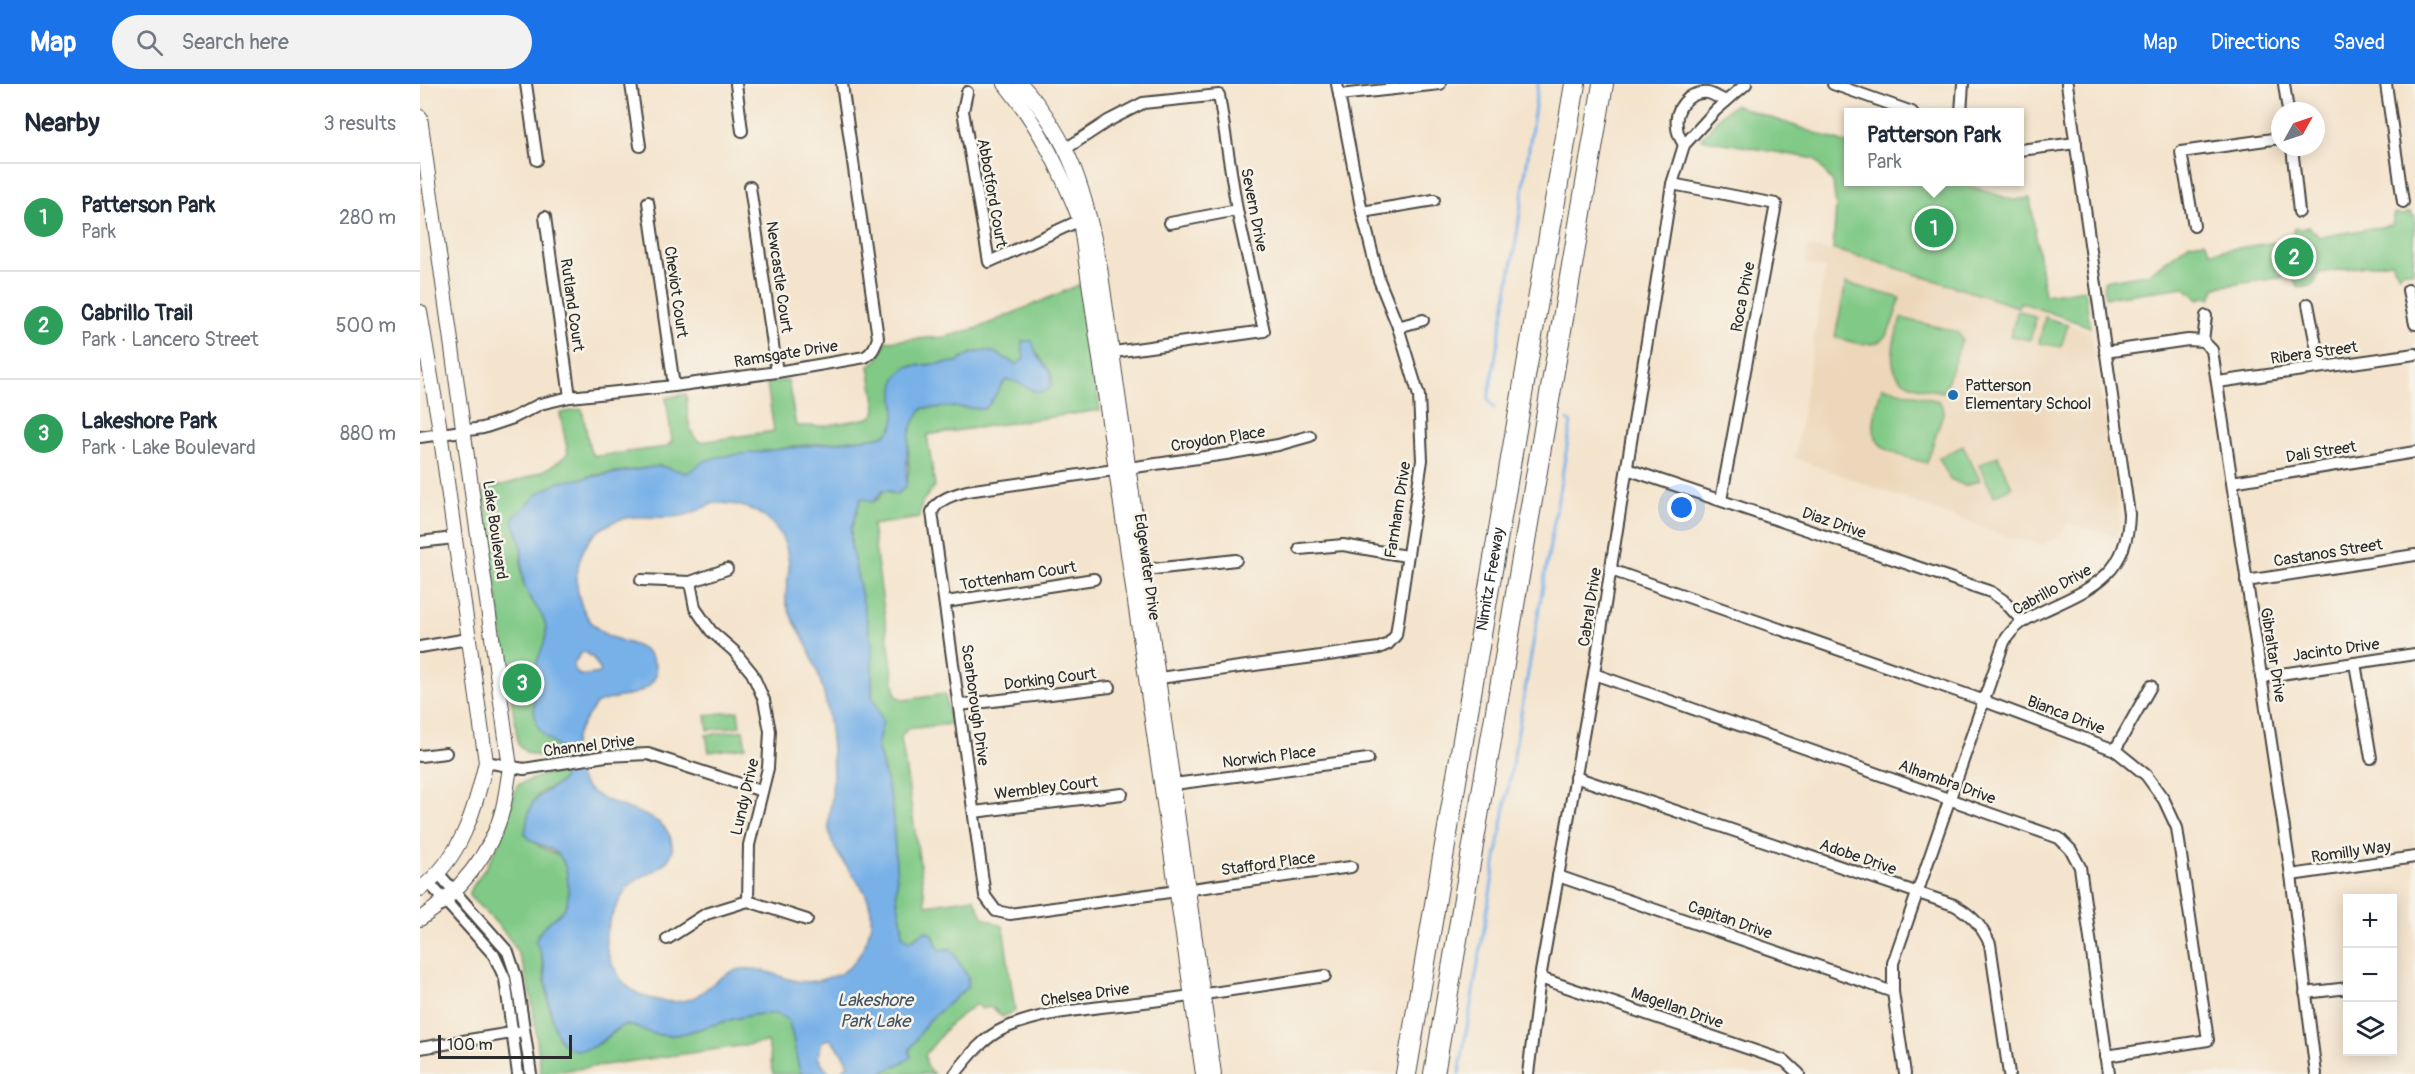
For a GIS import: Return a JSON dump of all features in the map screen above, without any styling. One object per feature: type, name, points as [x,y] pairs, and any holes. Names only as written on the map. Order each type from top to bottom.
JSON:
[{"type":"highway","points":[[1567,138],[1570,84]]},
{"type":"highway","name":"Nimitz Freeway","points":[[1406,1074],[1575,84]]},
{"type":"highway","name":"Nimitz Freeway","points":[[1434,1074],[1603,84]]},
{"type":"highway","points":[[1582,208],[1594,192],[1614,84]]},
{"type":"street","points":[[526,84],[537,160]]},
{"type":"street","points":[[631,84],[640,146]]},
{"type":"street","points":[[736,84],[742,131]]},
{"type":"street","name":"Ramsgate Drive","points":[[420,437],[483,428],[513,418],[540,404],[570,397],[674,386],[865,357],[873,350],[878,338],[842,84]]},
{"type":"street","name":"Edgewater Drive","points":[[1005,84],[1040,131],[1048,146],[1085,218],[1100,267],[1107,353],[1197,995],[1203,1074]]},
{"type":"street","name":"Edgewater Drive","points":[[1021,84],[1067,148],[1086,198],[1085,218]]},
{"type":"street","points":[[1338,89],[1440,84]]},
{"type":"street","name":"Cabral Drive","points":[[1528,1074],[1540,978],[1594,674],[1672,184],[1684,145],[1726,101],[1746,84]]},
{"type":"street","points":[[1833,84],[1901,108]]},
{"type":"street","points":[[1961,108],[1963,84]]},
{"type":"street","name":"Cabrillo Drive","points":[[1905,1074],[1893,992],[1895,955],[2004,642],[2011,630],[2022,621],[2100,582],[2112,571],[2126,544],[2129,514],[2067,84]]},
{"type":"street","points":[[2284,84],[2287,102]]},
{"type":"street","points":[[2386,84],[2403,202]]},
{"type":"street","name":"Farnham Drive","points":[[1154,679],[1379,648],[1388,644],[1396,635],[1422,460],[1419,396],[1398,327],[1379,280],[1362,212],[1338,89]]},
{"type":"street","name":"Abbotford Court","points":[[967,92],[963,111],[989,262],[1085,218]]},
{"type":"street","points":[[1684,145],[1677,129],[1676,113],[1682,103],[1693,94],[1709,93],[1726,101]]},
{"type":"street","name":"Severn Drive","points":[[1067,148],[1108,121],[1143,103],[1219,95],[1237,210],[1264,331],[1107,353]]},
{"type":"street","name":"Lake Boulevard","points":[[420,117],[464,431],[517,768],[488,847],[467,877],[448,896],[420,918]]},
{"type":"street","points":[[2194,226],[2181,152],[2271,139]]},
{"type":"street","points":[[2024,149],[2076,143]]},
{"type":"street","points":[[2293,156],[2299,212]]},
{"type":"street","name":"Roca Drive","points":[[1672,184],[1776,204],[1720,500]]},
{"type":"street","name":"Newcastle Court","points":[[750,187],[777,372]]},
{"type":"street","points":[[1362,212],[1434,200]]},
{"type":"street","name":"Cheviot Court","points":[[648,202],[674,386]]},
{"type":"street","points":[[1170,223],[1237,210]]},
{"type":"street","name":"Rutland Court","points":[[545,217],[570,397]]},
{"type":"street","points":[[2408,290],[2415,324]]},
{"type":"street","points":[[2308,304],[2320,366]]},
{"type":"street","points":[[420,312],[421,331],[440,435],[486,762],[478,799],[461,842],[429,882],[448,896],[508,952],[516,976],[531,1074]]},
{"type":"street","points":[[2105,352],[2188,340],[2203,341],[2206,316]]},
{"type":"street","points":[[1398,327],[1423,320]]},
{"type":"street","name":"Gibraltar Drive","points":[[2203,341],[2212,350],[2218,382],[2291,876],[2316,1074]]},
{"type":"street","name":"Ribera Street","points":[[2218,382],[2415,354]]},
{"type":"street","name":"Croydon Place","points":[[1123,469],[1278,445],[1310,436]]},
{"type":"street","name":"Dali Street","points":[[2232,482],[2415,452]]},
{"type":"street","name":"Scarborough Drive","points":[[1123,469],[967,491],[949,496],[935,505],[932,512],[974,812],[986,896],[996,911],[1003,914],[1183,890]]},
{"type":"street","name":"Diaz Drive","points":[[1628,469],[1991,592],[2003,600],[2022,621]]},
{"type":"street","points":[[420,542],[454,538]]},
{"type":"street","points":[[1300,549],[1343,545],[1406,556]]},
{"type":"street","name":"Castanos Street","points":[[2247,580],[2415,555]]},
{"type":"street","points":[[1137,571],[1236,560]]},
{"type":"street","points":[[641,580],[690,582],[727,569]]},
{"type":"street","name":"Bianca Drive","points":[[1611,570],[1983,700],[2115,750],[2146,775],[2164,800],[2177,828],[2208,1040],[2106,1056]]},
{"type":"street","name":"Tottenham Court","points":[[946,602],[1094,579]]},
{"type":"street","name":"Lundy Drive","points":[[690,582],[695,608],[711,631],[734,651],[752,673],[764,700],[770,731],[771,750],[749,845],[748,901]]},
{"type":"street","points":[[420,647],[468,639]]},
{"type":"street","name":"Jacinto Drive","points":[[2261,676],[2415,654]]},
{"type":"street","points":[[2355,663],[2371,758]]},
{"type":"street","name":"Alhambra Drive","points":[[1594,674],[2059,838],[2071,850],[2080,867],[2109,1074]]},
{"type":"street","name":"Dorking Court","points":[[959,705],[1110,687]]},
{"type":"street","points":[[2115,750],[2151,687]]},
{"type":"street","points":[[420,756],[446,753]]},
{"type":"street","name":"Channel Drive","points":[[486,762],[517,768],[606,756],[648,754],[762,791]]},
{"type":"street","name":"Norwich Place","points":[[1167,784],[1368,759]]},
{"type":"street","name":"Adobe Drive","points":[[1575,777],[1960,908],[1982,927],[1990,944],[2009,1074]]},
{"type":"street","name":"Wembley Court","points":[[974,812],[1122,794]]},
{"type":"street","name":"Romilly Way","points":[[2291,876],[2415,857]]},
{"type":"street","name":"Stafford Place","points":[[1183,890],[1351,867]]},
{"type":"street","name":"Capitan Drive","points":[[1557,876],[1893,992]]},
{"type":"street","points":[[448,896],[494,955],[505,979],[518,1074]]},
{"type":"street","points":[[667,939],[706,914],[748,901],[807,920]]},
{"type":"street","name":"Chelsea Drive","points":[[955,1074],[969,1056],[988,1038],[1004,1029],[1039,1016],[1325,976]]},
{"type":"street","name":"Magellan Drive","points":[[1540,978],[1785,1061],[1798,1074]]},
{"type":"street","points":[[2305,993],[2343,989]]},
{"type":"street","name":"Edgewater Drive","points":[[1197,995],[1214,1074]]},
{"type":"street","points":[[420,1048],[524,1030]]},
{"type":"shaded area","name":"Patterson Elementary School","points":[[1806,246],[1868,259],[2018,307],[2020,302],[2047,311],[2045,317],[2091,332],[2121,521],[2116,537],[2068,523],[2058,537],[2042,545],[2008,537],[1795,458],[1825,268],[1805,264]]},
{"type":"green space","points":[[1734,105],[1844,143],[1844,186],[1970,186],[2013,200],[2030,198],[2045,295],[2085,289],[2090,327],[2020,302],[2018,307],[1833,250],[1836,206],[1833,183],[1815,159],[1701,139],[1721,115]]},
{"type":"green space","points":[[2410,212],[2415,218],[2413,272],[2405,271],[2399,275],[2391,262],[2319,273],[2314,285],[2299,288],[2292,276],[2216,287],[2211,298],[2199,299],[2184,287],[2105,298],[2104,281],[2150,273],[2190,243],[2205,241],[2211,252],[2291,240],[2294,228],[2302,229],[2308,226],[2319,237],[2392,225],[2395,213],[2403,215]]},
{"type":"green space","points":[[1846,283],[1900,298],[1887,334],[1874,344],[1851,342],[1835,337]]},
{"type":"green space","points":[[1081,284],[1100,410],[927,435],[935,486],[922,502],[919,518],[872,525],[896,696],[904,700],[945,694],[950,724],[907,729],[901,737],[926,905],[974,898],[984,918],[1003,926],[1015,1011],[1002,1017],[994,1009],[982,1009],[976,1004],[950,1024],[925,1055],[927,1067],[934,1074],[880,1074],[911,1056],[909,1051],[927,1022],[968,987],[966,975],[953,952],[950,949],[939,950],[933,935],[924,932],[908,942],[902,935],[896,890],[892,803],[877,745],[883,722],[872,696],[872,646],[851,545],[851,529],[861,498],[866,498],[871,502],[877,500],[884,490],[896,495],[904,489],[909,469],[910,430],[923,408],[984,409],[1006,380],[1019,382],[1033,391],[1051,387],[1052,377],[1036,351],[1017,365],[996,353],[986,351],[972,353],[957,362],[910,366],[896,378],[895,424],[889,432],[880,437],[790,447],[699,467],[687,473],[660,466],[589,476],[513,518],[521,545],[523,582],[542,615],[546,627],[534,677],[533,696],[536,716],[539,727],[562,753],[533,755],[527,753],[518,744],[487,528],[484,489],[518,481],[540,472],[560,461],[568,453],[560,413],[582,409],[590,450],[593,455],[598,456],[666,447],[672,441],[666,398],[686,394],[690,428],[696,439],[701,442],[774,431],[767,383],[788,380],[796,426],[823,426],[869,418],[874,415],[876,408],[869,366],[878,359],[886,341],[945,337],[978,328]]},
{"type":"green space","points":[[2018,310],[2036,318],[2030,340],[2010,336]]},
{"type":"green space","points":[[2045,317],[2068,325],[2061,347],[2039,343]]},
{"type":"green space","points":[[1901,318],[1958,332],[1962,340],[1944,392],[1911,385],[1896,373],[1892,355]]},
{"type":"green space","points":[[1882,387],[1939,401],[1944,410],[1927,463],[1894,453],[1884,448],[1878,441],[1874,432],[1874,421]]},
{"type":"green space","points":[[1963,446],[1980,480],[1965,486],[1950,479],[1939,458]]},
{"type":"green space","points":[[1998,456],[2012,487],[1994,496],[1979,465]]},
{"type":"green space","points":[[738,711],[740,726],[708,730],[706,715]]},
{"type":"green space","points":[[743,730],[746,747],[709,752],[706,735]]},
{"type":"green space","points":[[566,772],[558,784],[541,792],[534,800],[525,834],[539,846],[560,856],[566,868],[569,890],[567,907],[538,934],[549,1005],[559,1039],[582,1049],[599,1044],[624,1025],[651,1033],[672,1035],[741,1017],[779,1015],[789,1024],[801,1074],[773,1074],[768,1042],[541,1074],[530,992],[521,961],[505,934],[469,896],[469,892],[501,839],[517,785],[546,774]]},
{"type":"water","name":"Lakeshore Park Lake","points":[[1022,341],[1032,341],[1038,357],[1051,372],[1051,387],[1040,392],[1006,380],[984,409],[923,408],[909,435],[906,486],[896,495],[889,491],[882,491],[873,502],[861,498],[851,529],[851,545],[872,646],[872,696],[883,722],[877,745],[892,803],[896,890],[902,935],[909,942],[926,931],[933,935],[939,950],[950,949],[953,952],[968,977],[968,987],[927,1022],[909,1051],[911,1056],[909,1059],[880,1074],[837,1074],[849,1064],[830,1039],[822,1041],[818,1058],[830,1074],[801,1074],[789,1024],[779,1015],[741,1017],[672,1035],[651,1033],[624,1025],[590,1048],[573,1049],[562,1042],[550,1010],[545,970],[541,953],[535,942],[547,924],[564,909],[568,891],[567,872],[563,860],[557,853],[532,841],[525,834],[531,806],[537,798],[561,781],[565,773],[565,763],[560,750],[540,731],[537,724],[533,697],[534,674],[546,629],[543,618],[525,587],[521,547],[513,518],[540,492],[560,482],[660,466],[687,473],[705,461],[717,457],[880,437],[893,426],[895,385],[897,377],[906,367],[957,362],[972,353],[986,351],[996,353],[1017,365],[1024,358]],"holes":[[[714,503],[742,506],[766,518],[775,527],[787,551],[789,566],[786,601],[811,656],[827,706],[833,766],[829,830],[838,854],[867,897],[871,909],[871,923],[868,937],[858,957],[840,974],[802,982],[754,969],[736,970],[724,975],[698,995],[684,1001],[668,1002],[644,996],[630,989],[614,968],[606,942],[609,922],[628,887],[660,867],[670,857],[672,846],[667,831],[656,821],[592,792],[581,780],[575,762],[574,748],[577,733],[596,704],[645,688],[652,683],[656,675],[656,667],[651,656],[644,650],[603,633],[592,622],[583,609],[578,595],[577,579],[584,549],[592,537],[604,527],[624,518],[684,515]],[[585,652],[593,658],[601,671],[599,673],[587,675],[577,673],[573,665],[580,654]]]},
{"type":"waterway","points":[[1494,408],[1488,400],[1516,241],[1538,84]]},
{"type":"waterway","points":[[1459,1074],[1571,423],[1568,420]]},
{"type":"place","name":"Patterson Park","points":[[1934,228]]},
{"type":"place","name":"Cabrillo Trail","points":[[2294,257]]},
{"type":"place","name":"Patterson Elementary School","points":[[1953,395]]},
{"type":"place","name":"Lakeshore Park","points":[[522,683]]}]
